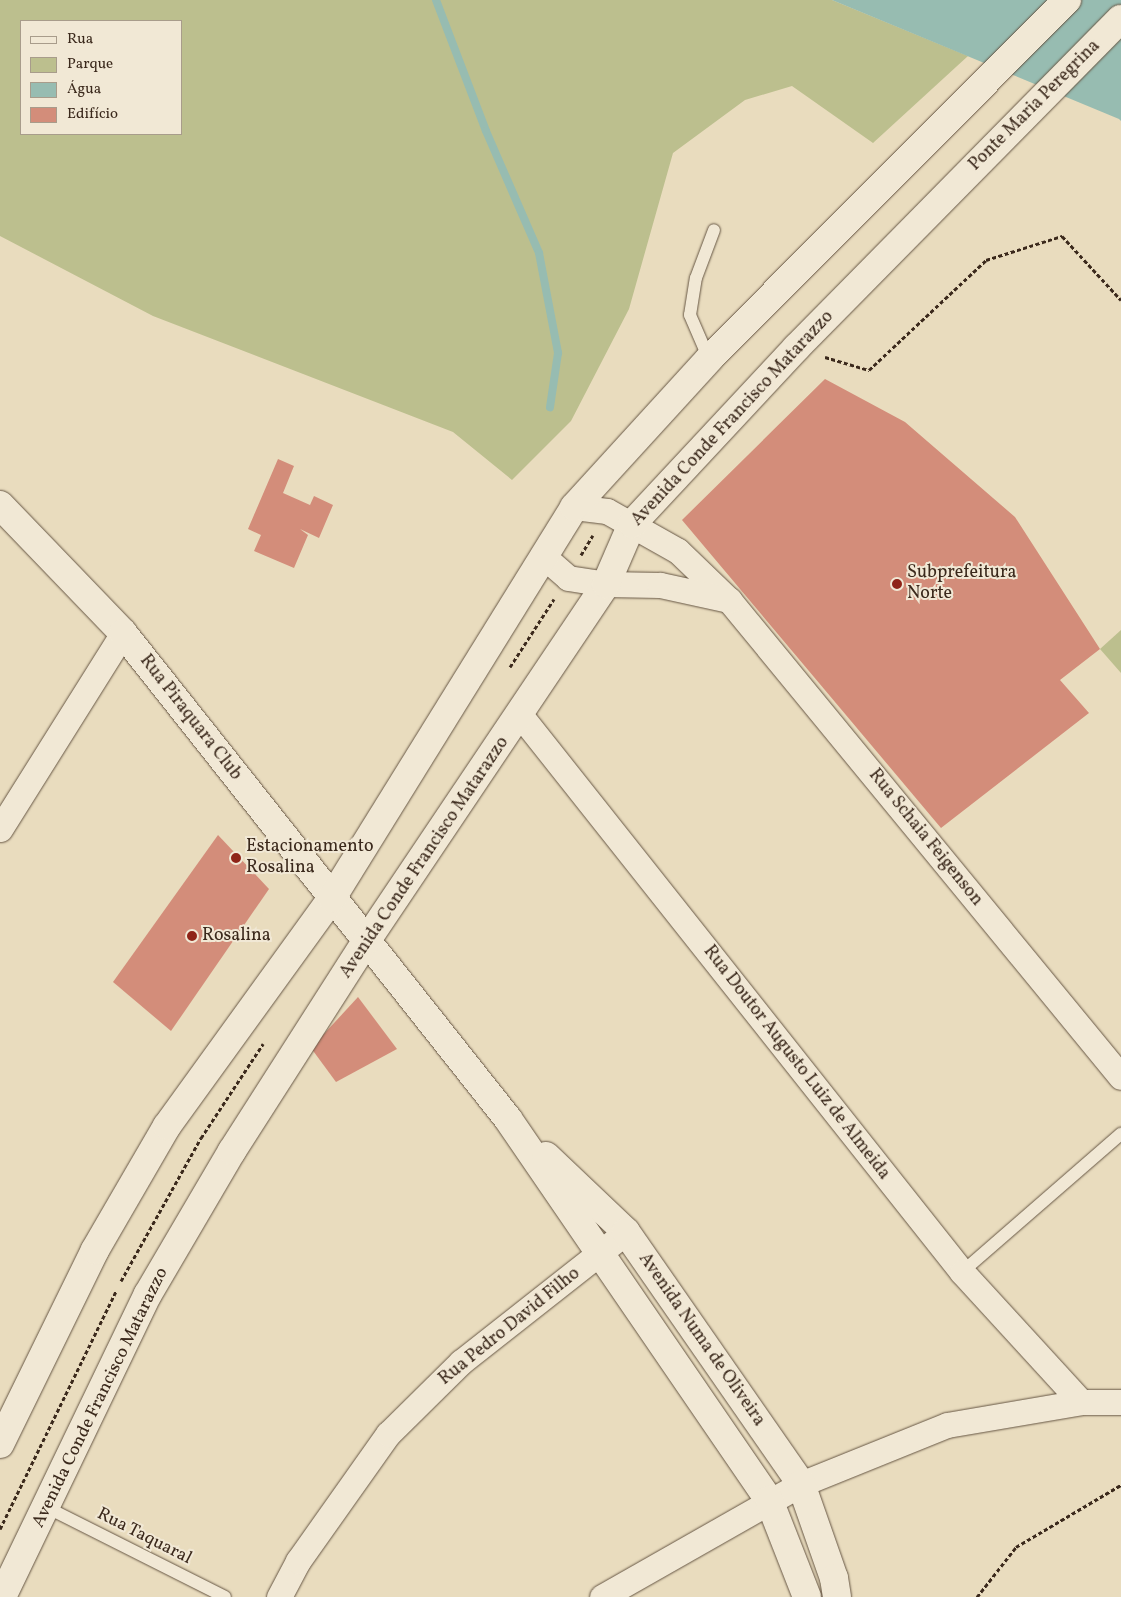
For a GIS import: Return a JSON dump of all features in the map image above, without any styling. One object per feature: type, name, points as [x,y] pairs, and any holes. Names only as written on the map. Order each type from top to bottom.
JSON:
[{"type":"main road","points":[[0,1444],[95,1250],[167,1126],[332,898],[574,507],[709,359],[973,91],[1067,0]]},
{"type":"main road","name":"Ponte Maria Peregrina","points":[[949,193],[1121,19]]},
{"type":"main road","name":"Avenida Conde Francisco Matarazzo","points":[[2,1597],[48,1508],[148,1294],[232,1151],[368,940],[521,716],[606,584],[632,524],[796,348],[949,193]]},
{"type":"main road","name":"Rua Piraquara Club","points":[[0,505],[123,633],[332,898],[368,940]]},
{"type":"main road","name":"Avenida Numa de Oliveira","points":[[368,940],[508,1119],[769,1500],[807,1597]]},
{"type":"main road","name":"Avenida Numa de Oliveira","points":[[508,1119],[626,1232],[801,1484],[834,1578],[837,1597]]},
{"type":"street","name":"Rua Schaia Feigenson","points":[[574,507],[608,511],[632,524],[678,552],[729,600],[1121,1077]]},
{"type":"street","points":[[543,556],[568,578],[606,584],[660,585],[729,600]]},
{"type":"street","points":[[0,829],[123,633]]},
{"type":"street","name":"Rua Doutor Augusto Luiz de Almeida","points":[[521,716],[962,1272],[1081,1402]]},
{"type":"street","name":"Rua Pedro David Filho","points":[[279,1597],[298,1562],[388,1434],[462,1362],[626,1232]]},
{"type":"street","points":[[602,1597],[769,1500],[801,1484],[946,1425],[1081,1402],[1121,1402]]},
{"type":"lane","points":[[709,359],[690,314],[696,278],[714,230]]},
{"type":"lane","points":[[962,1272],[1121,1134]]},
{"type":"lane","name":"Rua Taquaral","points":[[48,1508],[226,1597]]},
{"type":"path","points":[[796,348],[868,370],[986,260],[1062,236],[1121,300]]},
{"type":"path","points":[[977,1597],[1016,1547],[1121,1485]]},
{"type":"green space","points":[[0,0],[832,0],[968,56],[873,143],[792,86],[745,100],[673,153],[629,309],[571,421],[512,480],[453,432],[153,316],[0,236]]},
{"type":"green space","points":[[1121,630],[1121,673],[1100,649]]},
{"type":"water","points":[[832,0],[1121,0],[1121,121],[1119,119]]},
{"type":"building","name":"Subprefeitura Norte","points":[[825,379],[905,422],[1015,517],[1100,649],[1060,680],[1089,713],[941,828],[682,520]]},
{"type":"building","points":[[278,459],[294,466],[283,493],[310,505],[314,496],[333,505],[319,538],[300,529],[308,535],[294,568],[254,551],[261,535],[248,529]]},
{"type":"building","name":"Rosalina","points":[[218,835],[269,889],[171,1031],[113,982]]},
{"type":"building","points":[[358,997],[397,1049],[336,1082],[311,1048]]},
{"type":"waterway","points":[[436,0],[486,131],[539,253],[558,353],[550,407]]},
{"type":"place","name":"Subprefeitura Norte","points":[[897,584]]},
{"type":"place","name":"Estacionamento Rosalina","points":[[236,858]]},
{"type":"place","name":"Rosalina","points":[[192,936]]}]
